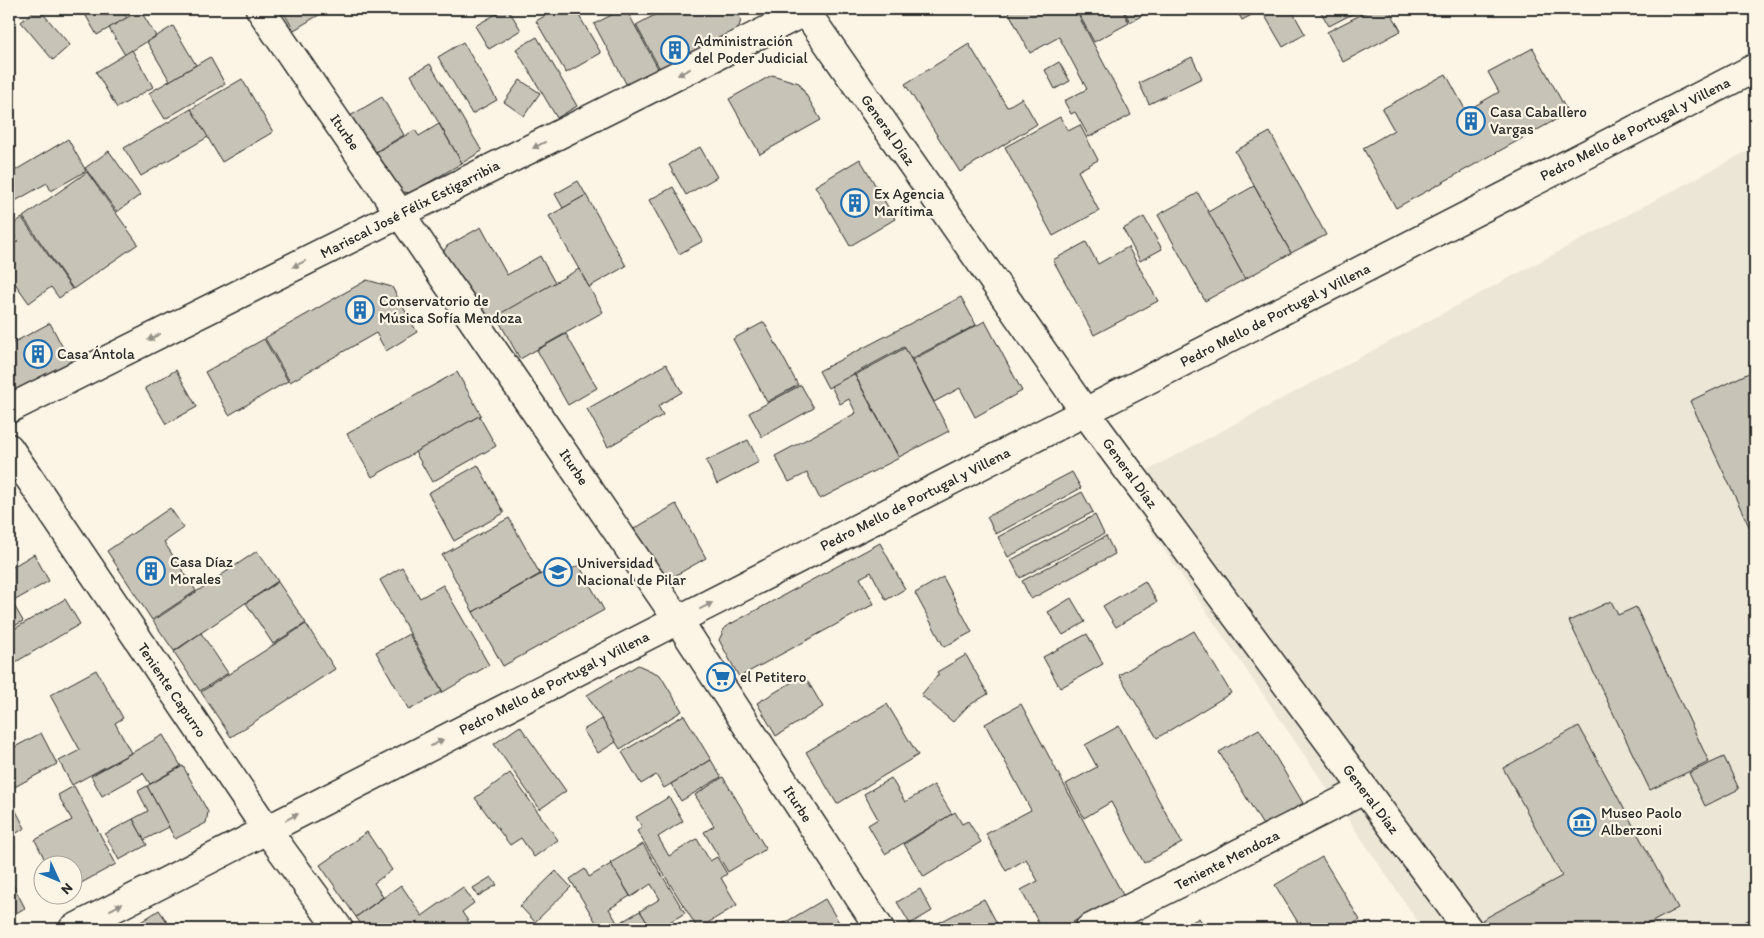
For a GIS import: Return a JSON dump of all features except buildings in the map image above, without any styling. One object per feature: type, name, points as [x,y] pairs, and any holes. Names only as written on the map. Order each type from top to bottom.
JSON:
[{"type":"street","name":"Iturbe","points":[[260,9],[678,620],[880,929]]},
{"type":"street","name":"Mariscal José Félix Estigarribia","points":[[9,409],[807,10]]},
{"type":"street","name":"General Díaz","points":[[807,10],[1085,412],[1468,929]]},
{"type":"street","name":"Pedro Mello de Portugal y Villena","points":[[73,929],[1755,68]]},
{"type":"street","name":"Teniente Capurro","points":[[9,448],[267,830],[339,929]]},
{"type":"street","name":"Teniente Mendoza","points":[[1089,929],[1364,790]]},
{"type":"shaded area","points":[[1755,147],[1755,929],[1423,929],[1120,485]]},
{"type":"place","name":"Administración del Poder Judicial","points":[[675,50]]},
{"type":"place","name":"Casa Caballero Vargas","points":[[1471,121]]},
{"type":"place","name":"Ex Agencia Marítima","points":[[855,203]]},
{"type":"place","name":"Conservatorio de Música Sofía Mendoza","points":[[360,310]]},
{"type":"place","name":"Casa Ántola","points":[[38,354]]},
{"type":"place","name":"Casa Díaz Morales","points":[[151,571]]},
{"type":"place","name":"Universidad Nacional de Pilar","points":[[558,572]]},
{"type":"place","name":"el Petitero","points":[[721,677]]},
{"type":"place","name":"Museo Paolo Alberzoni","points":[[1582,822]]}]
